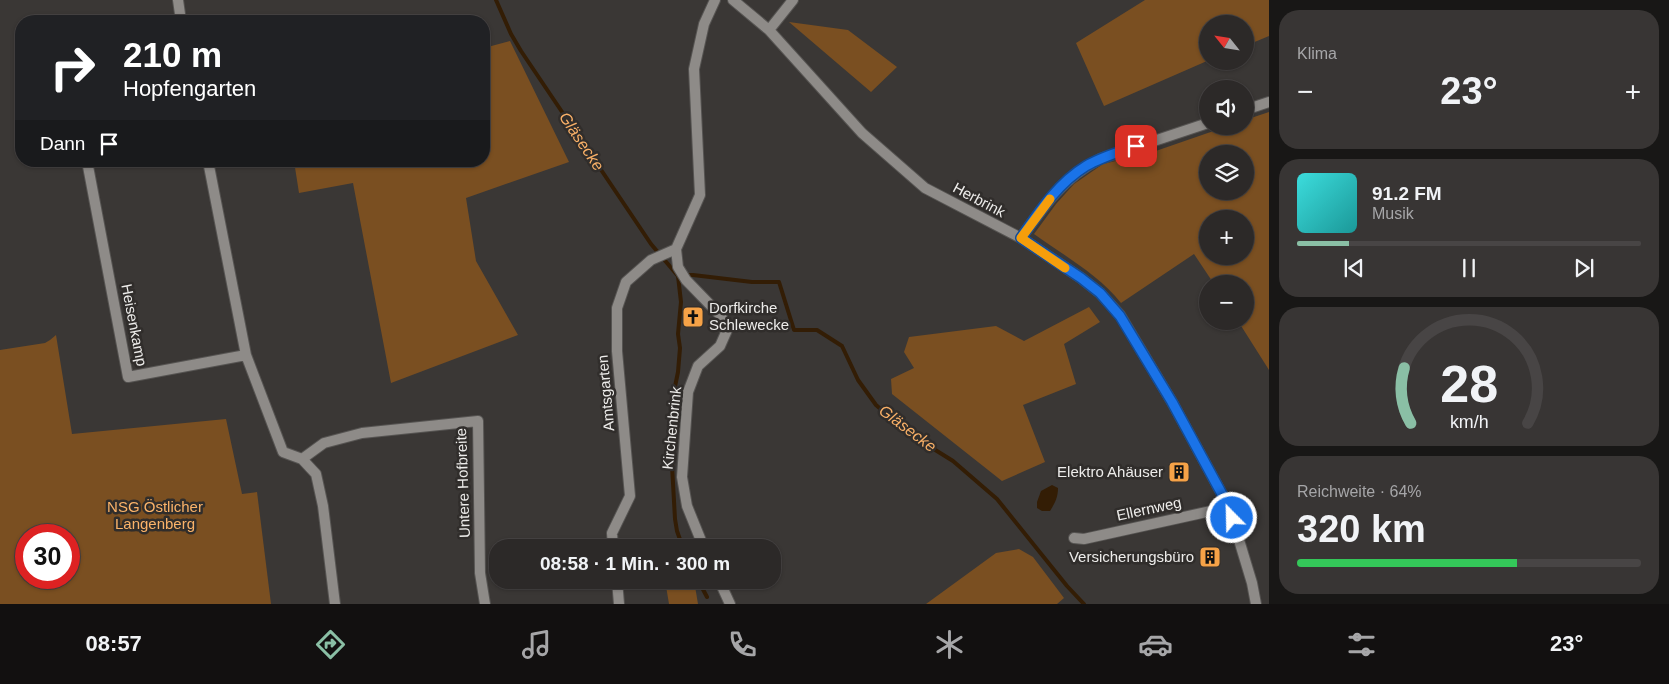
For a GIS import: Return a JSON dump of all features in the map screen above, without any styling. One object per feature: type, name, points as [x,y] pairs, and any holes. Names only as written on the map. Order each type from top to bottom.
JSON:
[{"type":"street","points":[[178,0],[180,15]]},
{"type":"street","points":[[676,249],[700,195],[694,69],[704,24],[715,0]]},
{"type":"street","name":"Herbrink","points":[[733,0],[768,30],[862,133],[925,188],[1021,238],[1081,278],[1100,293],[1120,316],[1167,394],[1229,507],[1252,583],[1256,604]]},
{"type":"street","points":[[768,30],[793,0]]},
{"type":"street","points":[[1254,107],[1269,102]]},
{"type":"street","points":[[1021,238],[1057,190],[1076,172],[1100,159],[1199,126]]},
{"type":"street","name":"Heisenkamp","points":[[88,167],[128,377],[246,355]]},
{"type":"street","points":[[209,167],[246,355],[283,452],[302,459],[316,474],[335,604]]},
{"type":"street","name":"Amtsgarten","points":[[612,539],[612,533],[630,496],[617,351],[617,308],[626,282],[651,260],[676,249]]},
{"type":"street","name":"Kirchenbrink","points":[[676,249],[678,267],[686,280],[720,315],[728,328],[720,346],[698,366],[688,392],[682,477],[687,506],[700,539]]},
{"type":"street","name":"Untere Hofbreite","points":[[302,459],[324,443],[362,433],[478,421],[480,573],[485,604]]},
{"type":"street","name":"Ellernweg","points":[[1074,538],[1084,539],[1229,507]]},
{"type":"street","points":[[617,589],[619,604]]},
{"type":"street","points":[[723,589],[730,604]]},
{"type":"green space","points":[[1145,0],[1269,0],[1269,36],[1254,42],[1254,15],[1199,15],[1199,64],[1104,106],[1076,43]]},
{"type":"green space","points":[[789,22],[848,30],[897,67],[871,92]]},
{"type":"green space","points":[[510,41],[569,162],[466,198],[476,261],[518,335],[391,383],[353,183],[299,193],[295,167],[490,167],[490,46]]},
{"type":"green space","points":[[1269,112],[1269,370],[1244,330],[1254,330],[1254,275],[1208,275],[1201,265],[1254,265],[1254,210],[1199,210],[1199,262],[1194,254],[1121,303],[1091,274],[1034,234],[1056,204],[1074,184],[1103,164],[1150,153],[1202,135],[1254,135],[1254,117]]},
{"type":"green space","points":[[1089,307],[1100,322],[1064,344],[1076,384],[1023,405],[1045,462],[1002,481],[892,394],[891,379],[914,368],[904,352],[909,337],[996,326],[1024,341]]},
{"type":"green space","name":"NSG Östlicher Langenberg","points":[[56,335],[72,434],[226,419],[242,494],[257,492],[271,604],[0,604],[0,350],[45,343]]},
{"type":"green space","points":[[1019,549],[1033,557],[1064,598],[1057,604],[926,604],[996,553]]},
{"type":"green space","points":[[666,589],[696,589],[698,604],[669,604]]},
{"type":"shaded area","points":[[1052,485],[1058,488],[1056,500],[1050,511],[1042,511],[1037,508],[1041,491]]},
{"type":"waterway","name":"Gläsecke","points":[[496,0],[521,51],[651,244],[678,276],[681,302],[678,334],[680,348],[678,372],[671,406],[671,447],[675,519],[680,539]]},
{"type":"waterway","name":"Gläsecke","points":[[685,275],[752,282],[779,282],[794,330],[817,330],[842,346],[858,380],[876,405],[908,433],[953,461],[997,499],[1067,586],[1084,604]]},
{"type":"waterway","name":"Gläsecke","points":[[703,589],[707,597]]},
{"type":"slow traffic","points":[[1050,199],[1021,238],[1065,268]]},
{"type":"place","name":"Dorfkirche Schlewecke","points":[[693,317]]},
{"type":"place","name":"Elektro Ahäuser","points":[[1179,472]]},
{"type":"place","name":"Versicherungsbüro","points":[[1210,557]]},
{"type":"route","points":[[1136,146],[1100,159],[1076,172],[1057,190],[1021,238],[1081,278],[1100,293],[1120,316],[1172,402],[1229,507],[1232,518]]}]
